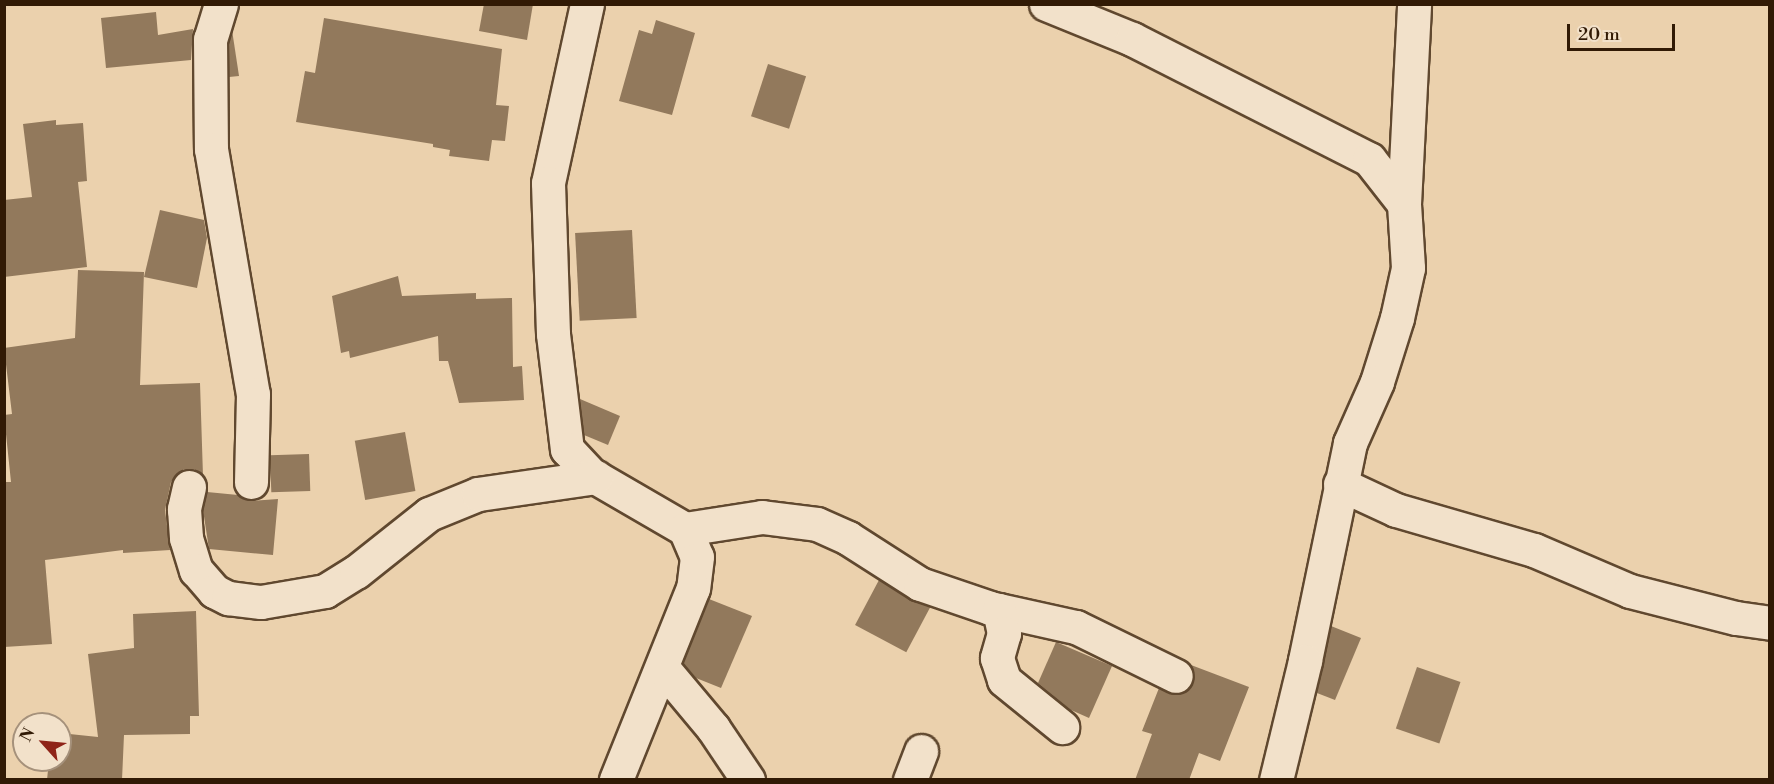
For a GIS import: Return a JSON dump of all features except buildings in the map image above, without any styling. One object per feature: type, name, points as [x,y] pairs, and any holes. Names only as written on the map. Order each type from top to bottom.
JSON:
[{"type":"street","points":[[221,4],[210,39],[211,148],[253,394],[251,482]]},
{"type":"street","points":[[587,4],[548,183],[549,278],[567,449],[596,477],[685,529],[697,557],[693,588],[616,780]]},
{"type":"street","points":[[1046,4],[1132,39],[1359,153],[1369,159],[1404,204]]},
{"type":"street","points":[[1276,780],[1305,661],[1350,442],[1377,382],[1397,318],[1408,268],[1404,204],[1417,12]]},
{"type":"street","points":[[189,487],[184,509],[186,538],[196,570],[214,591],[228,598],[261,602],[325,591],[356,572],[429,514],[478,494],[596,477]]},
{"type":"street","points":[[1340,484],[1396,510],[1534,550],[1630,591],[1736,618],[1770,622]]},
{"type":"street","points":[[685,529],[762,517],[817,524],[857,543],[920,584],[999,610],[1076,627],[1176,676]]},
{"type":"street","points":[[999,610],[1004,633],[997,658],[1004,680],[1062,727]]},
{"type":"street","points":[[662,667],[713,728],[748,780]]}]
